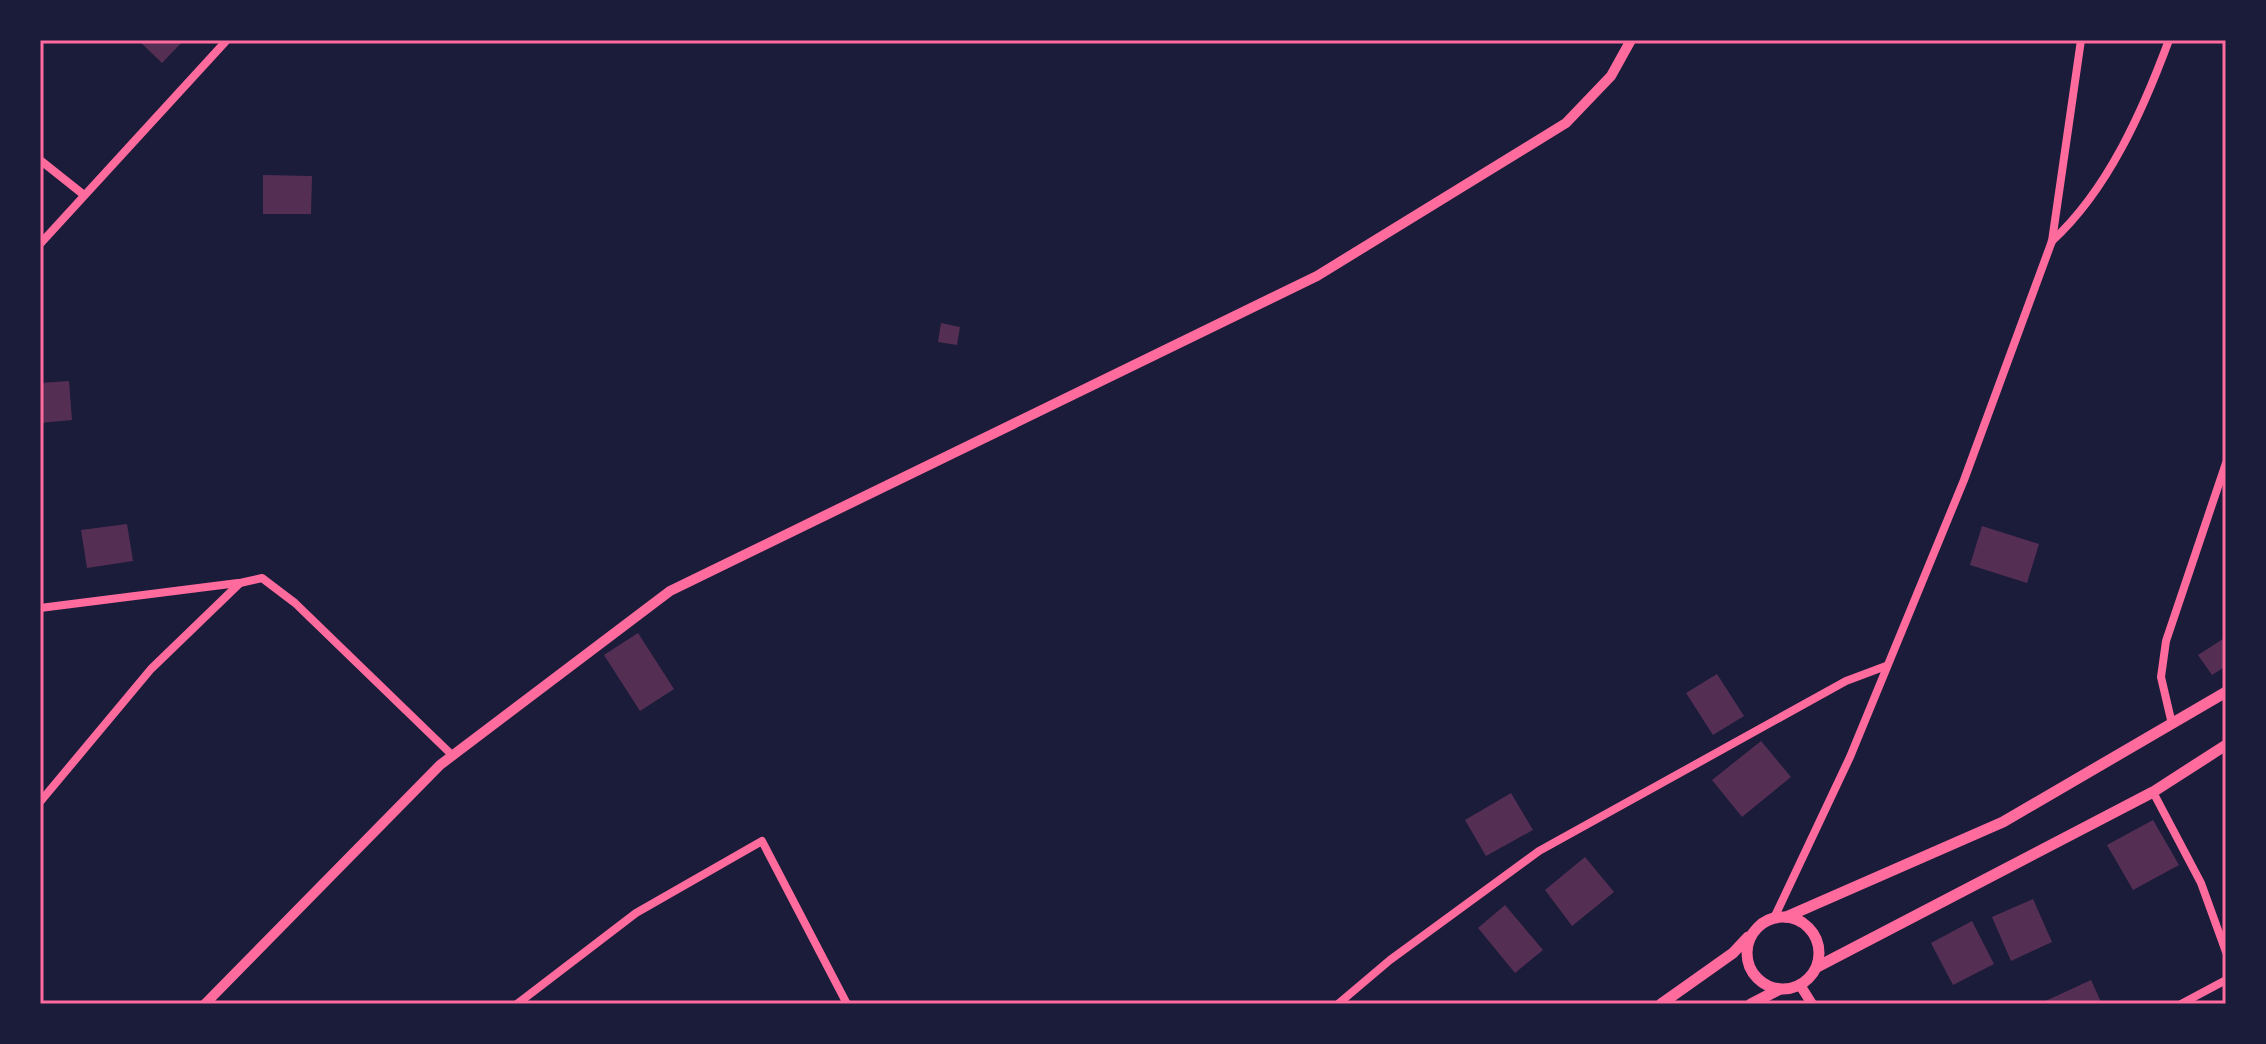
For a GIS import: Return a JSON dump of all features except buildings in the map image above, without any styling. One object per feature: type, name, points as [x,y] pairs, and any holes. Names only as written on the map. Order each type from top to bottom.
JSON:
[{"type":"main road","points":[[1661,1004],[1733,953],[1754,931],[2003,822],[2226,692]]},
{"type":"main road","points":[[1751,1004],[1780,989],[1800,985],[1817,967],[2153,792],[2226,745]]},
{"type":"main road","points":[[1780,917],[1797,920],[1814,934],[1819,945],[1817,967]]},
{"type":"main road","points":[[1754,931],[1747,953],[1749,964],[1763,983],[1780,989]]},
{"type":"street","points":[[40,244],[227,40]]},
{"type":"street","points":[[205,1004],[453,756],[670,591],[1330,268],[1566,123],[1611,76],[1631,40]]},
{"type":"street","points":[[1780,917],[1850,757],[1964,480],[2052,241],[2082,57],[2081,40]]},
{"type":"street","points":[[2052,241],[2081,214],[2149,94],[2169,40]]},
{"type":"street","points":[[40,160],[84,195]]},
{"type":"street","points":[[2172,724],[2161,677],[2166,641],[2226,463]]},
{"type":"street","points":[[40,608],[262,578],[295,603],[453,756]]},
{"type":"street","points":[[40,802],[151,669],[240,583]]},
{"type":"street","points":[[1338,1004],[1390,960],[1539,851],[1846,681],[1886,666]]},
{"type":"street","points":[[2153,792],[2201,883],[2226,952]]},
{"type":"street","points":[[517,1004],[636,913],[762,841],[847,1004]]},
{"type":"street","points":[[2181,1004],[2226,980]]},
{"type":"street","points":[[1800,985],[1812,1004]]}]
